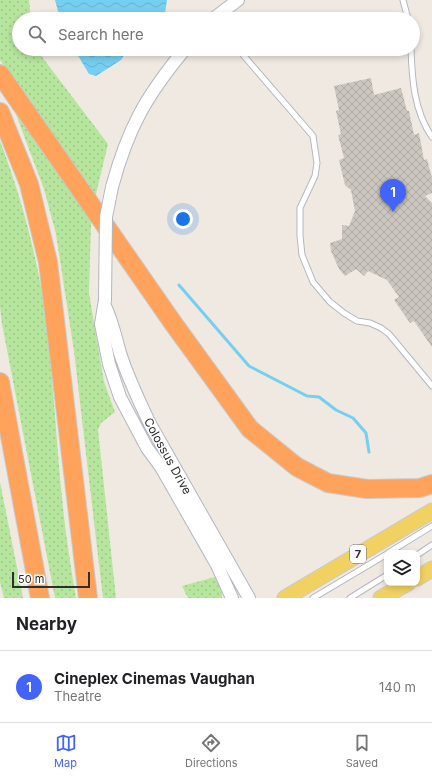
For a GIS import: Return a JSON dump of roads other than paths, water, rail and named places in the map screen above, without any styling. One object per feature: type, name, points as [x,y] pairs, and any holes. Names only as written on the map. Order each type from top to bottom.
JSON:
[{"type":"highway","points":[[0,74],[173,323],[250,429],[297,466],[328,483],[367,489],[420,488],[432,484]]},
{"type":"highway","points":[[0,112],[28,184],[48,262],[88,598]]},
{"type":"highway","points":[[0,382],[40,598]]},
{"type":"main road","name":"7","points":[[285,598],[432,511]]},
{"type":"main road","points":[[420,576],[432,569]]},
{"type":"main road","points":[[381,598],[403,586]]},
{"type":"street","points":[[222,12],[238,0]]},
{"type":"street","name":"Colossus Drive","points":[[179,56],[151,92],[132,128],[120,158],[106,217],[105,303],[113,322],[120,353],[137,399],[222,562],[230,593]]},
{"type":"street","name":"Colossus Drive","points":[[222,562],[240,582],[249,598]]},
{"type":"lane","points":[[403,0],[406,12]]},
{"type":"lane","points":[[244,56],[313,136],[317,163],[315,176],[300,208],[302,255],[312,282],[330,302],[357,322],[370,323],[390,334],[432,386]]},
{"type":"lane","points":[[411,56],[414,94],[427,130],[432,137]]},
{"type":"lane","points":[[393,550],[432,526]]},
{"type":"lane","points":[[420,553],[432,545]]},
{"type":"lane","points":[[313,598],[384,555]]},
{"type":"lane","points":[[350,598],[384,577]]},
{"type":"water","points":[[55,0],[167,0],[165,12],[58,12]]},
{"type":"water","points":[[78,56],[123,56],[121,60],[96,76],[89,74]]},
{"type":"waterway","points":[[179,285],[249,366],[307,396],[319,397],[336,410],[353,418],[366,433],[369,452]]},
{"type":"place","name":"Cineplex Cinemas Vaughan","points":[[393,212]]}]
